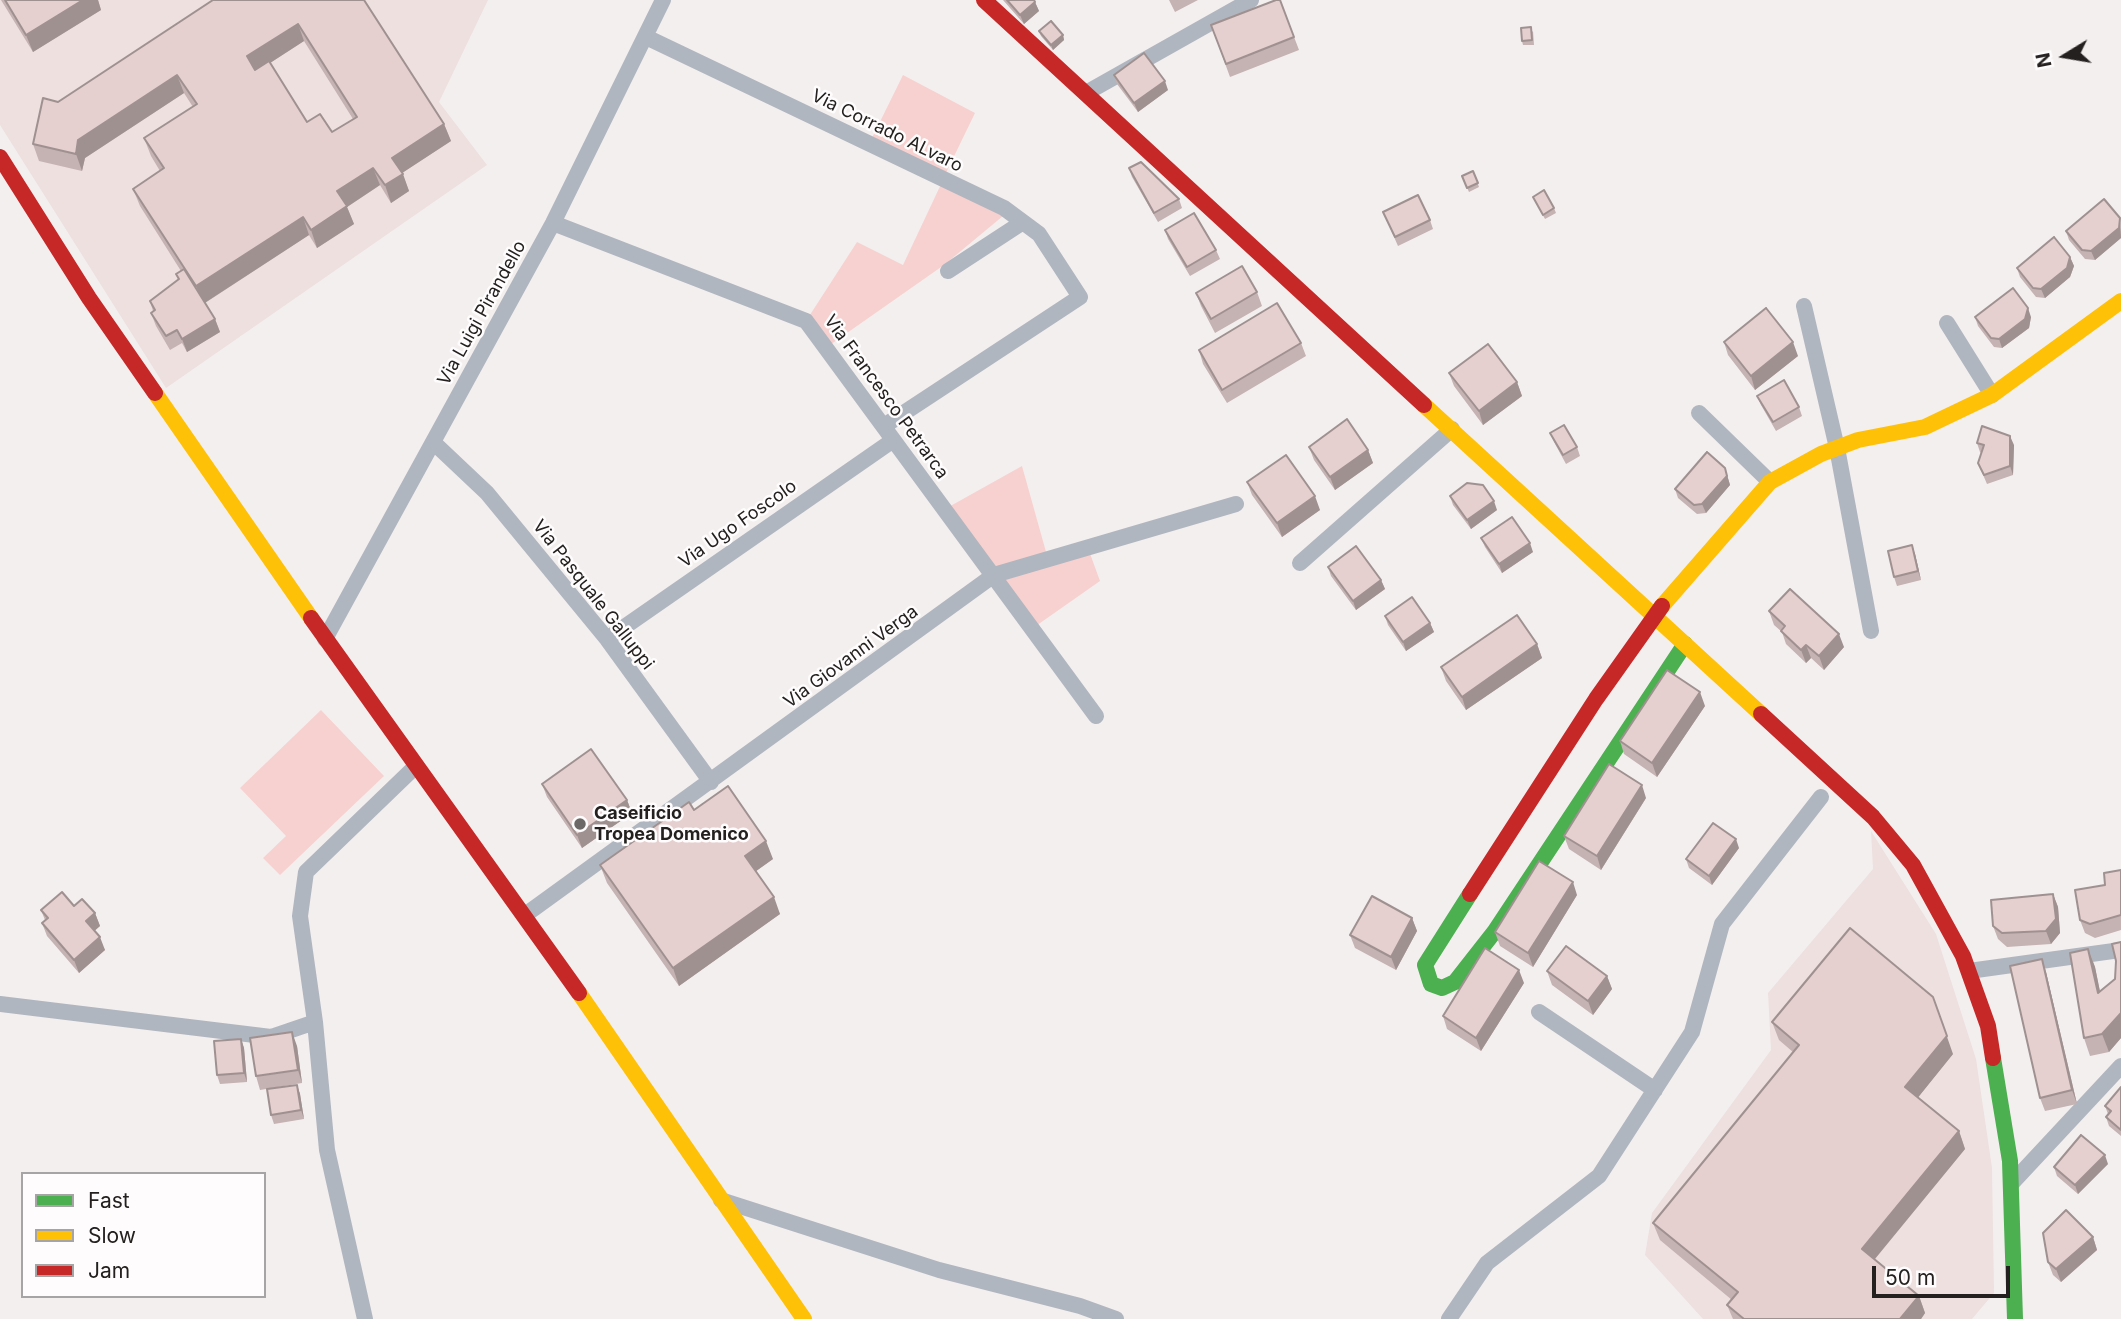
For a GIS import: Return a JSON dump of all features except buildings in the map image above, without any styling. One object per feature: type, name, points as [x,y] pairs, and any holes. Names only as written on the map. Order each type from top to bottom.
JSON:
[{"type":"street","name":"Via Luigi Pirandello","points":[[325,639],[553,223],[663,0]]},
{"type":"street","points":[[984,0],[1873,817],[1913,865],[1969,971],[1987,1026],[1999,1079],[2011,1184],[2015,1319]]},
{"type":"street","points":[[1086,93],[1251,0]]},
{"type":"street","name":"Via Corrado ALvaro","points":[[646,37],[1004,208],[1039,234],[1080,297]]},
{"type":"street","points":[[0,157],[89,298],[325,639],[525,915],[804,1319]]},
{"type":"street","points":[[948,271],[1023,222]]},
{"type":"street","name":"Via Francesco Petrarca","points":[[553,223],[806,321],[1096,716]]},
{"type":"street","name":"Via Ugo Foscolo","points":[[607,639],[888,433],[1080,297]]},
{"type":"street","points":[[1685,644],[1495,931],[1455,982],[1442,988],[1431,984],[1425,965],[1596,699],[1654,615],[1770,482],[1837,448],[1858,440],[1925,427],[1992,395],[2121,301]]},
{"type":"street","points":[[1804,306],[1837,448],[1871,631]]},
{"type":"street","points":[[1947,323],[1992,395]]},
{"type":"street","points":[[1699,414],[1770,482]]},
{"type":"street","points":[[1300,563],[1452,429]]},
{"type":"street","name":"Via Pasquale Galluppi","points":[[433,442],[487,493],[607,639],[711,782]]},
{"type":"street","name":"Via Giovanni Verga","points":[[525,915],[995,575],[1236,504]]},
{"type":"street","points":[[365,1319],[327,1150],[316,1022],[300,916],[306,872],[416,766]]},
{"type":"street","points":[[1449,1319],[1487,1263],[1599,1176],[1692,1032],[1722,924],[1821,797]]},
{"type":"street","points":[[1969,971],[2121,950]]},
{"type":"street","points":[[0,1004],[271,1037],[316,1022]]},
{"type":"street","points":[[1539,1012],[1654,1090]]},
{"type":"street","points":[[2011,1184],[2121,1066]]},
{"type":"street","points":[[719,1199],[939,1270],[1080,1306],[1116,1319]]},
{"type":"shaded area","points":[[0,0],[488,0],[439,102],[487,165],[166,388],[0,125]]},
{"type":"shaded area","points":[[903,75],[975,113],[943,179],[1003,216],[944,265],[827,347],[806,321],[857,242],[903,265],[943,180],[869,144]]},
{"type":"shaded area","points":[[1022,466],[1048,559],[1088,548],[1100,581],[1033,628],[945,509]]},
{"type":"shaded area","points":[[321,710],[384,776],[280,875],[263,858],[286,836],[240,788]]},
{"type":"shaded area","points":[[1871,831],[1936,934],[1976,1059],[1992,1168],[1994,1293],[1972,1319],[1703,1319],[1645,1255],[1652,1213],[1771,1050],[1768,993],[1873,869]]},
{"type":"traffic: fast","points":[[1470,894],[1425,965],[1431,984],[1442,988],[1455,982],[1495,931],[1685,644]]},
{"type":"traffic: fast","points":[[1993,1058],[2010,1161],[2015,1319]]},
{"type":"traffic: slow","points":[[1662,606],[1770,482],[1821,454],[1858,440],[1925,427],[1992,395],[2121,301]]},
{"type":"traffic: slow","points":[[155,393],[311,618]]},
{"type":"traffic: slow","points":[[1424,405],[1761,714]]},
{"type":"traffic: slow","points":[[579,993],[804,1319]]},
{"type":"traffic: jam","points":[[984,0],[1424,405]]},
{"type":"traffic: jam","points":[[0,157],[89,298],[155,393]]},
{"type":"traffic: jam","points":[[1470,894],[1596,699],[1662,606]]},
{"type":"traffic: jam","points":[[311,618],[579,993]]},
{"type":"traffic: jam","points":[[1761,714],[1873,817],[1913,865],[1963,956],[1988,1026],[1993,1058]]},
{"type":"place","name":"Caseificio Tropea Domenico","points":[[580,824]]}]
